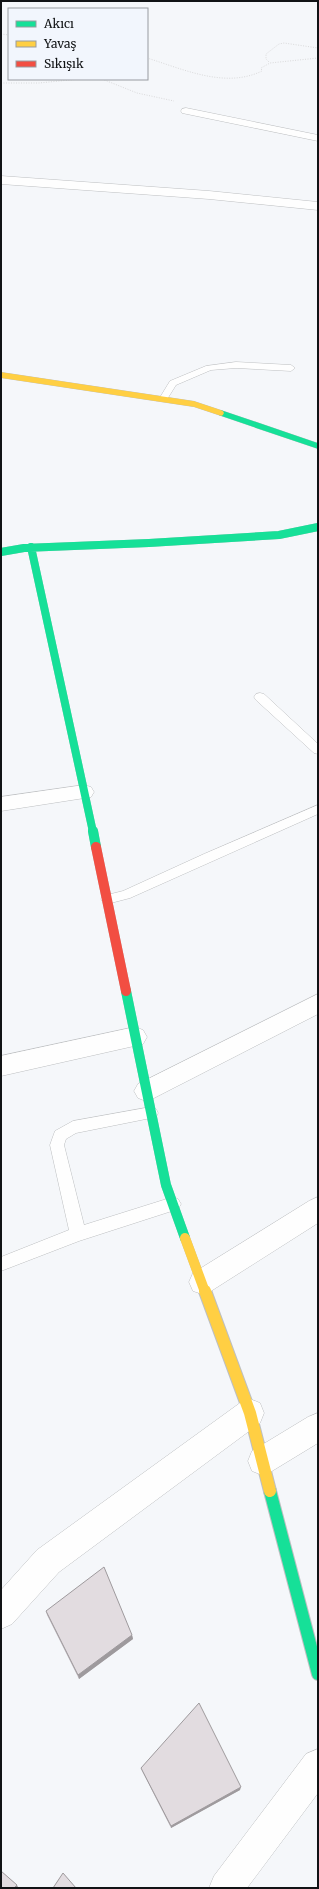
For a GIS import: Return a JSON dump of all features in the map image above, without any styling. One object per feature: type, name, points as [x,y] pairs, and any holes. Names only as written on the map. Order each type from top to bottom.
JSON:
[{"type":"street","points":[[186,112],[318,138]]},
{"type":"street","points":[[1,180],[209,195],[318,206]]},
{"type":"street","points":[[1,375],[194,404],[318,446]]},
{"type":"street","points":[[1,552],[31,548],[279,535],[318,527]]},
{"type":"street","points":[[31,548],[107,899],[166,1185],[250,1413],[318,1674]]},
{"type":"street","points":[[1,804],[84,792]]},
{"type":"street","points":[[146,1091],[318,1002]]},
{"type":"street","points":[[1,1066],[135,1036]]},
{"type":"street","points":[[202,1282],[318,1209]]},
{"type":"street","points":[[1,1614],[48,1561],[250,1413]]},
{"type":"street","points":[[262,1461],[318,1427]]},
{"type":"street","points":[[226,1888],[318,1766]]},
{"type":"lane","points":[[163,399],[173,383],[209,368],[236,365],[291,368]]},
{"type":"lane","points":[[260,697],[318,750]]},
{"type":"lane","points":[[107,899],[126,895],[318,809]]},
{"type":"lane","points":[[78,1234],[57,1145],[60,1135],[73,1127],[151,1113]]},
{"type":"lane","points":[[1,1264],[78,1234],[173,1204]]},
{"type":"path","points":[[270,63],[266,59],[266,54],[282,43],[293,43],[318,48]]},
{"type":"path","points":[[148,58],[204,74],[237,78],[254,75],[262,71],[261,68],[264,65],[270,63],[318,58]]},
{"type":"path","points":[[1,83],[39,83],[70,80]]},
{"type":"path","points":[[104,80],[111,84],[137,92],[175,101]]},
{"type":"building","points":[[104,1567],[132,1635],[78,1675],[46,1611]]},
{"type":"building","points":[[199,1703],[241,1787],[171,1826],[141,1768]]},
{"type":"building","points":[[1,1871],[17,1885],[14,1888],[1,1888]]},
{"type":"building","points":[[63,1873],[76,1888],[53,1888]]},
{"type":"traffic: fast","points":[[221,413],[318,446]]},
{"type":"traffic: fast","points":[[1,552],[24,548],[149,543],[279,535],[318,527]]},
{"type":"traffic: fast","points":[[31,547],[96,847]]},
{"type":"traffic: fast","points":[[126,991],[166,1185],[185,1238]]},
{"type":"traffic: fast","points":[[270,1491],[318,1674]]},
{"type":"traffic: slow","points":[[1,375],[194,404],[221,413]]},
{"type":"traffic: slow","points":[[185,1238],[250,1413],[270,1491]]},
{"type":"traffic: jam","points":[[96,847],[126,991]]}]
